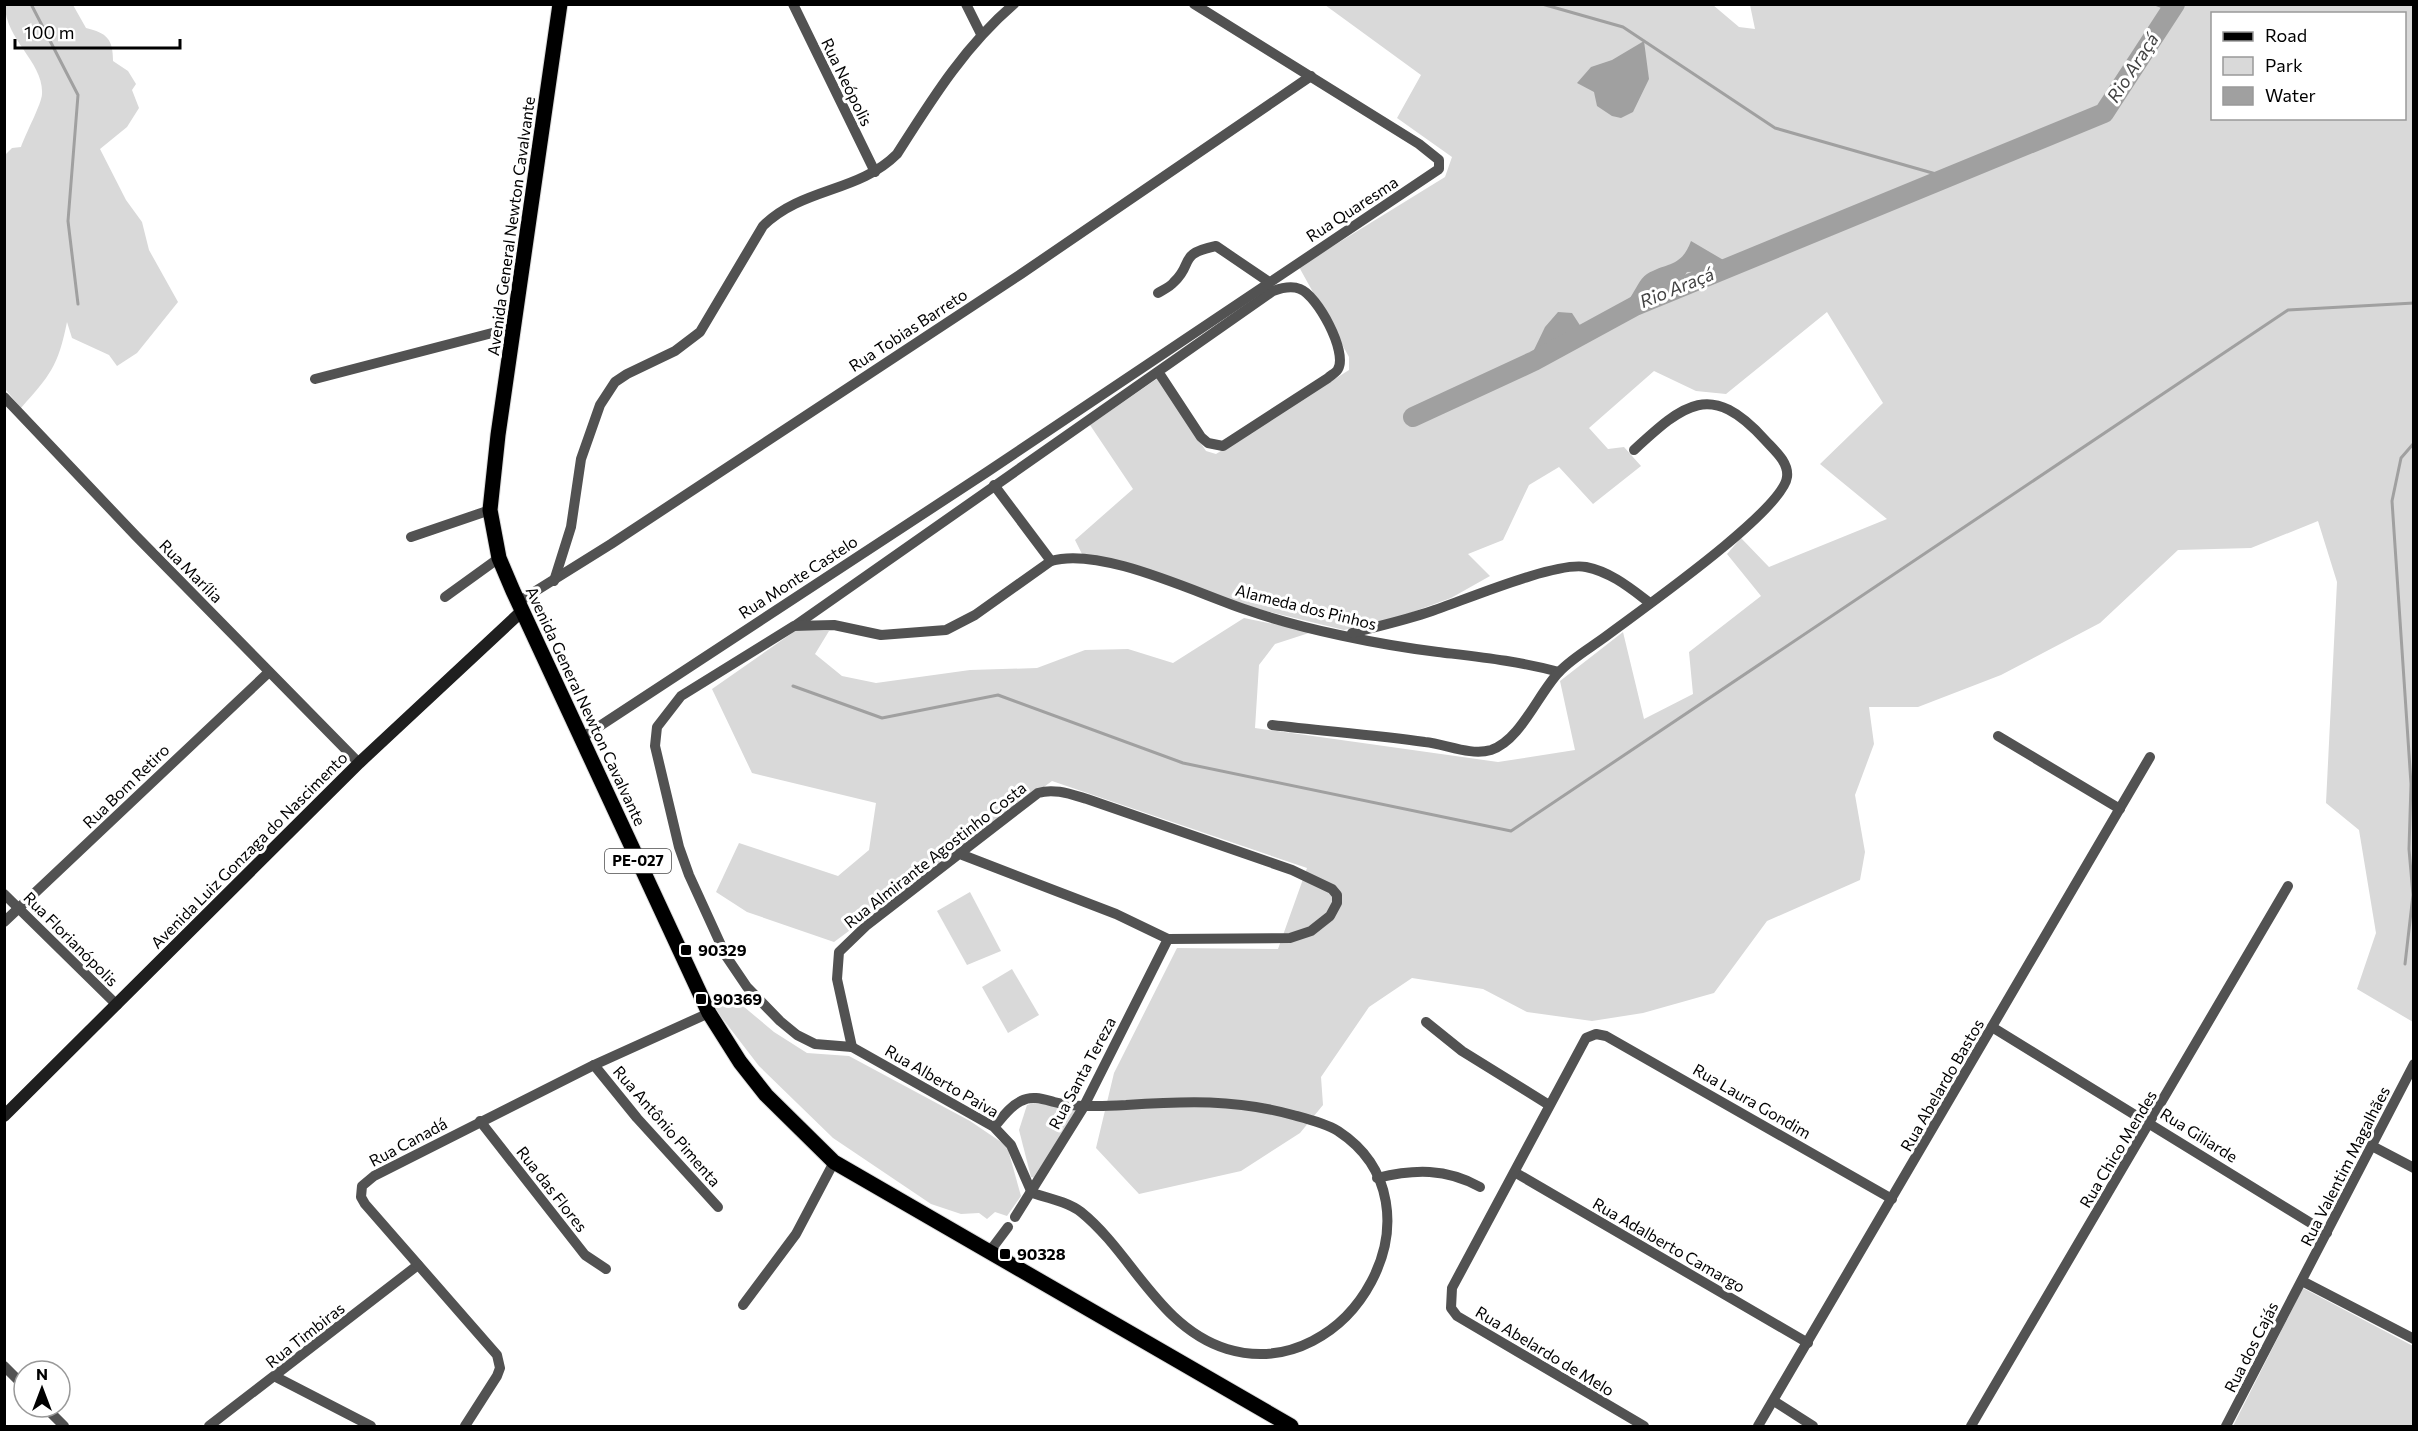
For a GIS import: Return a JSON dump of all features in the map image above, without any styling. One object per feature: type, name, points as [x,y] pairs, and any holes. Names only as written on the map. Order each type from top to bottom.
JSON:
[{"type":"main road","name":"Avenida General Newton Cavalvante","points":[[560,4],[498,435],[490,510],[499,558],[580,739],[709,1013],[754,1081],[834,1162],[1291,1426]]},
{"type":"main road","name":"Avenida Luiz Gonzaga do Nascimento","points":[[4,1116],[520,606]]},
{"type":"street","name":"Rua Neópolis","points":[[792,4],[875,172]]},
{"type":"street","points":[[966,4],[981,34]]},
{"type":"street","points":[[554,581],[571,527],[581,459],[592,421],[615,382],[675,351],[700,332],[764,226],[774,215],[797,200],[851,184],[875,172],[897,154],[951,70],[981,34],[1014,4]]},
{"type":"street","name":"Rua Quaresma","points":[[1033,440],[1434,174],[1440,165],[1439,160],[1419,144],[1194,4]]},
{"type":"street","name":"Rua Tobias Barreto","points":[[520,606],[554,581],[1021,274],[1311,76]]},
{"type":"street","points":[[1158,293],[1175,282],[1187,259],[1201,249],[1216,246],[1269,282]]},
{"type":"street","points":[[852,1047],[814,1044],[797,1035],[747,987],[726,956],[679,848],[655,746],[657,726],[681,696],[794,626],[994,485],[1159,373],[1273,291],[1281,288],[1301,289],[1311,297],[1328,321],[1339,353],[1338,370],[1223,446],[1208,443],[1201,437],[1159,373]]},
{"type":"street","points":[[315,379],[515,327]]},
{"type":"street","name":"Rua Marília","points":[[4,397],[135,536],[359,763]]},
{"type":"street","points":[[1272,725],[1409,740],[1472,751],[1489,750],[1507,741],[1559,672],[1688,577],[1773,502],[1788,475],[1786,465],[1748,421],[1719,406],[1701,405],[1678,411],[1634,450]]},
{"type":"street","name":"Rua Monte Castelo","points":[[580,739],[1033,440]]},
{"type":"street","points":[[794,626],[820,624],[881,635],[946,630],[975,615],[1051,561],[994,485]]},
{"type":"street","points":[[411,537],[490,510]]},
{"type":"street","name":"Alameda dos Pinhos","points":[[1051,561],[1065,557],[1096,560],[1167,581],[1249,611],[1436,652],[1498,658],[1559,672]]},
{"type":"street","points":[[445,597],[499,558]]},
{"type":"street","points":[[1347,634],[1403,620],[1477,594],[1567,567],[1584,567],[1600,571],[1618,579],[1650,603]]},
{"type":"street","name":"Rua Bom Retiro","points":[[4,922],[269,672]]},
{"type":"street","points":[[1998,736],[2120,809]]},
{"type":"street","name":"Rua Abelardo Bastos","points":[[1758,1426],[2150,757]]},
{"type":"street","name":"Rua Almirante Agostinho Costa","points":[[852,1047],[837,979],[839,952],[867,925],[1038,793],[1053,790],[1124,811],[1292,870],[1332,889],[1337,895],[1337,903],[1330,916],[1311,931],[1290,938],[1168,939]]},
{"type":"street","points":[[960,854],[1116,914],[1168,939]]},
{"type":"street","name":"Rua Chico Mendes","points":[[1971,1426],[2151,1123],[2288,886]]},
{"type":"street","name":"Rua Florianópolis","points":[[4,894],[117,1005]]},
{"type":"street","name":"Rua Santa Tereza","points":[[1015,1217],[1083,1108],[1168,939]]},
{"type":"street","name":"Rua Canadá","points":[[465,1426],[497,1376],[500,1368],[497,1355],[364,1204],[362,1186],[374,1176],[480,1121],[594,1065],[709,1013]]},
{"type":"street","points":[[1425,1022],[1462,1051],[1549,1105],[1516,1173]]},
{"type":"street","name":"Rua Giliarde","points":[[1992,1027],[2327,1233]]},
{"type":"street","name":"Rua Laura Gondim","points":[[1549,1105],[1581,1046],[1590,1035],[1596,1034],[1693,1084],[1892,1199]]},
{"type":"street","name":"Rua Alberto Paiva","points":[[852,1047],[994,1127],[1011,1145],[1032,1193]]},
{"type":"street","name":"Rua Valentim Magalhães","points":[[2302,1281],[2414,1064]]},
{"type":"street","name":"Rua Antônio Pimenta","points":[[594,1065],[637,1118],[718,1207]]},
{"type":"street","points":[[994,1127],[1015,1105],[1027,1098],[1083,1108],[1208,1100],[1264,1107],[1337,1131],[1363,1155],[1377,1179],[1388,1224],[1383,1258],[1362,1297],[1344,1319],[1318,1340],[1282,1353],[1256,1353],[1227,1348],[1196,1332],[1152,1295],[1102,1232],[1079,1210],[1032,1193]]},
{"type":"street","name":"Rua das Flores","points":[[480,1121],[585,1255],[606,1269]]},
{"type":"street","points":[[2372,1146],[2414,1168]]},
{"type":"street","points":[[743,1305],[796,1234],[834,1162]]},
{"type":"street","points":[[1377,1179],[1403,1172],[1428,1171],[1449,1174],[1480,1187]]},
{"type":"street","name":"Rua Abelardo de Melo","points":[[1516,1173],[1452,1288],[1451,1308],[1457,1316],[1644,1426]]},
{"type":"street","name":"Rua Adalberto Camargo","points":[[1516,1173],[1808,1343]]},
{"type":"street","points":[[990,1251],[1008,1227]]},
{"type":"street","name":"Rua Timbiras","points":[[209,1426],[276,1377],[418,1265]]},
{"type":"street","points":[[2302,1281],[2414,1339]]},
{"type":"street","name":"Rua dos Cajás","points":[[2226,1426],[2302,1281]]},
{"type":"street","points":[[276,1377],[371,1426]]},
{"type":"street","points":[[1774,1401],[1813,1426]]},
{"type":"green space","points":[[5,5],[73,5],[86,28],[99,32],[107,38],[112,47],[113,61],[128,71],[136,84],[132,90],[139,108],[127,127],[100,149],[126,200],[142,222],[149,250],[178,302],[137,353],[117,366],[109,355],[72,338],[67,322],[60,350],[51,370],[21,408],[5,389],[4,156],[12,148],[21,147],[42,94],[37,72],[11,29]]},
{"type":"green space","points":[[1325,5],[1713,5],[1739,27],[1755,29],[1750,5],[2413,5],[2413,1022],[2357,989],[2376,933],[2359,830],[2326,803],[2337,582],[2318,521],[2251,548],[2178,550],[2100,623],[2001,675],[1918,707],[1869,707],[1874,744],[1855,795],[1865,852],[1860,880],[1767,921],[1714,993],[1643,1013],[1592,1021],[1527,1012],[1483,989],[1412,978],[1369,1007],[1321,1077],[1323,1105],[1300,1133],[1241,1171],[1139,1194],[1096,1148],[1114,1073],[1177,948],[1278,949],[1307,868],[1052,781],[834,942],[747,912],[716,892],[739,843],[838,876],[869,850],[876,803],[752,773],[712,689],[795,631],[829,631],[815,654],[842,676],[876,683],[970,670],[1037,668],[1085,650],[1128,649],[1173,663],[1244,618],[1312,632],[1275,644],[1259,665],[1255,728],[1498,762],[1575,750],[1560,681],[1623,632],[1644,719],[1693,694],[1689,652],[1761,596],[1727,554],[1741,538],[1769,567],[1887,519],[1820,464],[1883,403],[1827,312],[1726,394],[1696,391],[1654,371],[1589,428],[1608,449],[1624,447],[1641,466],[1593,504],[1559,467],[1529,485],[1503,540],[1468,554],[1490,576],[1451,598],[1396,618],[1344,630],[1250,607],[1082,554],[1075,540],[1133,489],[1090,425],[1158,378],[1206,451],[1216,454],[1349,370],[1349,357],[1299,267],[1445,177],[1452,157],[1397,118],[1421,75]]},
{"type":"green space","points":[[970,892],[1001,951],[967,965],[937,911]]},
{"type":"green space","points":[[1012,969],[1039,1015],[1008,1033],[982,987]]},
{"type":"green space","points":[[709,1001],[737,1001],[774,1032],[807,1053],[849,1056],[970,1121],[1007,1146],[1021,1196],[1007,1216],[995,1212],[987,1219],[979,1213],[961,1214],[931,1204],[833,1138],[759,1066]]},
{"type":"green space","points":[[1038,1102],[1079,1110],[1035,1178],[1031,1177],[1019,1130],[1027,1105]]},
{"type":"green space","points":[[2303,1288],[2413,1346],[2413,1426],[2233,1426]]},
{"type":"water","points":[[1644,41],[1649,79],[1633,112],[1621,118],[1612,116],[1597,106],[1594,92],[1577,83],[1591,67],[1612,60]]},
{"type":"water","points":[[1691,241],[1737,268],[1728,271],[1687,272],[1677,285],[1664,295],[1635,306],[1630,298],[1642,278],[1678,260],[1683,256]]},
{"type":"water","points":[[1558,312],[1572,313],[1585,333],[1574,350],[1558,352],[1554,347],[1542,350],[1540,358],[1534,361],[1522,357],[1532,354],[1545,327]]},
{"type":"waterway","points":[[31,4],[78,95],[68,221],[78,304]]},
{"type":"waterway","name":"Rio Araçá","points":[[1542,4],[1623,27],[1775,128],[1950,178]]},
{"type":"waterway","points":[[2155,4],[2171,10]]},
{"type":"waterway","name":"Rio Araçá","points":[[1413,417],[1534,361],[1635,306],[2104,113],[2175,4]]},
{"type":"waterway","points":[[793,686],[882,718],[998,695],[1183,763],[1511,831],[2288,310],[2414,303]]},
{"type":"waterway","points":[[2405,964],[2413,895],[2409,849],[2411,784],[2392,501],[2401,458],[2414,443]]},
{"type":"place","name":"90329","points":[[686,950]]},
{"type":"place","name":"90369","points":[[701,999]]},
{"type":"place","name":"90328","points":[[1005,1254]]}]
